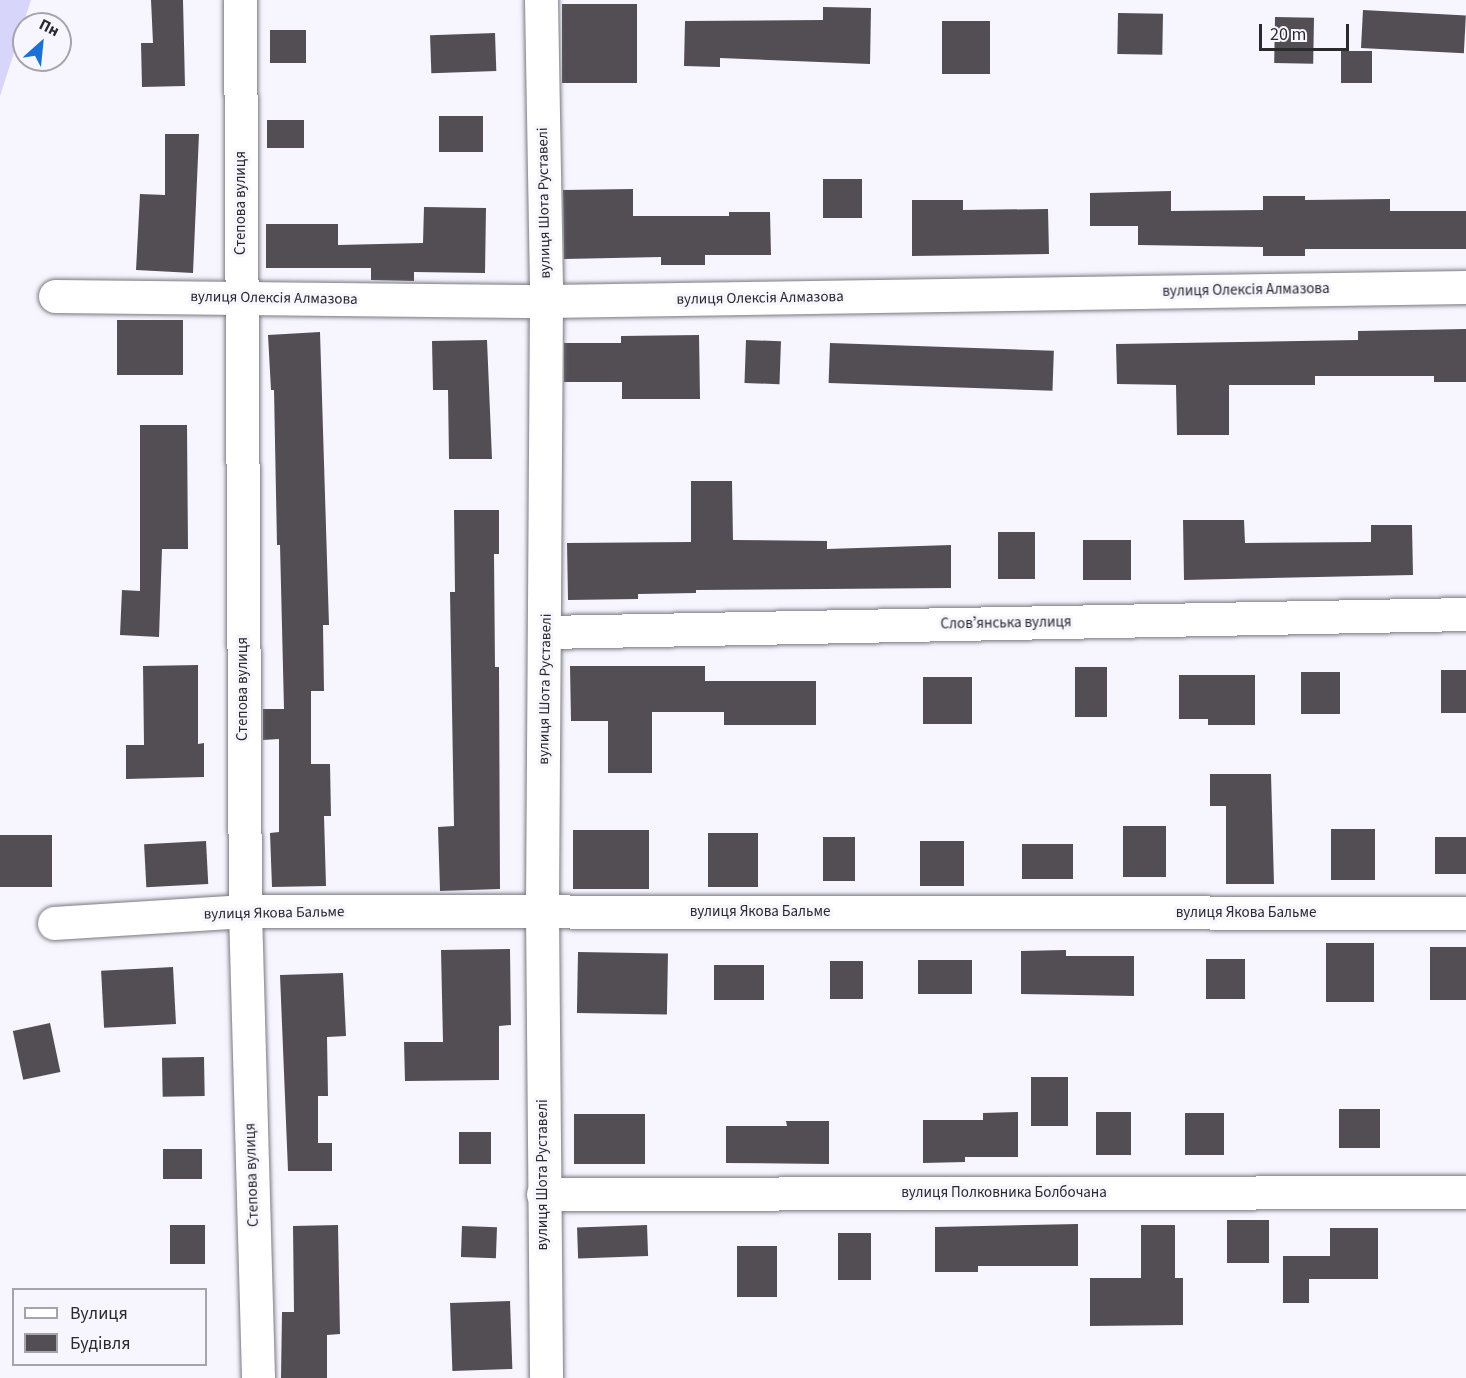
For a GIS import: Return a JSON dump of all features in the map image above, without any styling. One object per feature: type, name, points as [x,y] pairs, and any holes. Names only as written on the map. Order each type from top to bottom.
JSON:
[{"type":"street","name":"Степова вулиця","points":[[240,0],[245,911],[258,1378]]},
{"type":"street","name":"вулиця Шота Руставелі","points":[[541,0],[546,301],[546,632],[542,912],[546,1378]]},
{"type":"street","name":"вулиця Олексія Алмазова","points":[[55,296],[546,301],[1466,287]]},
{"type":"street","name":"Словʼянська вулиця","points":[[546,632],[1466,614]]},
{"type":"street","name":"вулиця Якова Бальме","points":[[54,923],[245,911],[1466,913]]},
{"type":"street","name":"вулиця Полковника Болбочана","points":[[543,1194],[1466,1191]]},
{"type":"shaded area","points":[[0,0],[31,0],[27,12],[12,12],[12,59],[0,96]]},
{"type":"building","points":[[151,0],[183,0],[185,86],[142,87],[141,43],[153,43]]},
{"type":"building","points":[[562,4],[637,4],[637,83],[562,83]]},
{"type":"building","points":[[823,7],[871,8],[870,64],[720,58],[720,67],[684,66],[685,21],[823,20]]},
{"type":"building","points":[[1363,10],[1466,15],[1464,53],[1361,48]]},
{"type":"building","points":[[1118,13],[1163,14],[1162,55],[1117,54]]},
{"type":"building","points":[[1275,17],[1314,18],[1313,64],[1274,63]]},
{"type":"building","points":[[942,21],[990,21],[990,74],[942,74]]},
{"type":"building","points":[[270,30],[306,30],[306,63],[270,63]]},
{"type":"building","points":[[495,33],[496,71],[431,73],[430,35]]},
{"type":"building","points":[[1341,51],[1372,51],[1372,83],[1341,83]]},
{"type":"building","points":[[439,116],[483,116],[483,152],[439,152]]},
{"type":"building","points":[[267,120],[304,120],[304,148],[267,148]]},
{"type":"building","points":[[165,134],[199,134],[193,273],[136,270],[140,194],[165,195]]},
{"type":"building","points":[[823,179],[862,179],[862,218],[823,218]]},
{"type":"building","points":[[633,189],[633,216],[729,216],[729,212],[770,212],[771,255],[705,255],[705,265],[661,265],[661,257],[564,259],[563,190]]},
{"type":"building","points":[[1171,191],[1171,211],[1263,210],[1263,196],[1305,196],[1305,200],[1390,199],[1390,211],[1466,211],[1466,249],[1305,249],[1305,256],[1263,256],[1263,247],[1138,245],[1138,226],[1090,226],[1090,193]]},
{"type":"building","points":[[912,200],[963,200],[963,210],[1048,209],[1049,254],[912,256]]},
{"type":"building","points":[[424,207],[486,208],[485,273],[414,272],[414,281],[371,280],[371,268],[266,268],[266,224],[338,224],[338,245],[423,243]]},
{"type":"building","points":[[117,320],[183,320],[183,375],[117,375]]},
{"type":"building","points":[[1466,329],[1466,382],[1434,382],[1434,376],[1315,376],[1315,385],[1229,385],[1229,435],[1177,435],[1176,385],[1117,384],[1116,344],[1358,340],[1358,331]]},
{"type":"building","points":[[320,332],[329,625],[323,625],[324,691],[311,691],[311,764],[330,764],[331,816],[324,816],[326,886],[272,887],[270,833],[279,832],[279,739],[263,740],[263,709],[284,709],[280,545],[277,545],[274,390],[271,390],[268,335]]},
{"type":"building","points":[[699,335],[700,399],[622,399],[622,382],[564,382],[564,343],[621,343],[621,336]]},
{"type":"building","points":[[487,340],[492,459],[449,459],[448,390],[433,390],[432,341]]},
{"type":"building","points":[[746,340],[781,341],[779,384],[744,383]]},
{"type":"building","points":[[830,343],[1054,351],[1052,391],[829,383]]},
{"type":"building","points":[[140,425],[187,425],[188,549],[162,549],[159,637],[120,635],[122,590],[140,591]]},
{"type":"building","points":[[691,481],[732,481],[733,540],[827,541],[827,549],[951,545],[951,588],[696,590],[696,593],[638,594],[638,599],[568,600],[567,543],[691,542]]},
{"type":"building","points":[[454,510],[499,510],[499,554],[494,554],[495,667],[499,667],[500,889],[440,891],[438,827],[454,826],[450,592],[455,592]]},
{"type":"building","points":[[1183,520],[1244,520],[1245,543],[1371,542],[1371,525],[1412,525],[1413,575],[1184,580]]},
{"type":"building","points":[[998,532],[1035,532],[1035,579],[998,579]]},
{"type":"building","points":[[1083,540],[1131,540],[1131,580],[1083,580]]},
{"type":"building","points":[[198,665],[198,744],[204,743],[204,777],[126,779],[126,745],[144,745],[143,666]]},
{"type":"building","points":[[570,666],[705,666],[705,681],[816,681],[816,725],[724,725],[724,712],[652,712],[652,773],[608,773],[608,721],[571,721]]},
{"type":"building","points":[[1075,667],[1107,667],[1107,717],[1075,717]]},
{"type":"building","points":[[1441,670],[1466,670],[1466,713],[1441,713]]},
{"type":"building","points":[[1301,672],[1340,672],[1340,714],[1301,714]]},
{"type":"building","points":[[1179,675],[1255,675],[1255,725],[1208,725],[1208,719],[1179,719]]},
{"type":"building","points":[[923,677],[972,677],[972,724],[923,724]]},
{"type":"building","points":[[1210,774],[1271,774],[1274,884],[1226,884],[1226,806],[1210,806]]},
{"type":"building","points":[[1123,826],[1166,826],[1166,877],[1123,877]]},
{"type":"building","points":[[1331,829],[1375,829],[1375,880],[1331,880]]},
{"type":"building","points":[[573,830],[649,830],[649,889],[573,889]]},
{"type":"building","points":[[708,833],[758,833],[758,887],[708,887]]},
{"type":"building","points":[[0,835],[52,835],[52,887],[0,887]]},
{"type":"building","points":[[823,837],[855,837],[855,881],[823,881]]},
{"type":"building","points":[[1435,837],[1466,837],[1466,874],[1435,874]]},
{"type":"building","points":[[206,841],[208,884],[146,887],[144,844]]},
{"type":"building","points":[[920,841],[964,841],[964,886],[920,886]]},
{"type":"building","points":[[1022,844],[1073,844],[1073,879],[1022,879]]},
{"type":"building","points":[[1326,943],[1374,943],[1374,1002],[1326,1002]]},
{"type":"building","points":[[1430,947],[1466,947],[1466,1000],[1430,1000]]},
{"type":"building","points":[[510,949],[511,1025],[499,1026],[499,1080],[405,1081],[404,1042],[443,1042],[441,950]]},
{"type":"building","points":[[1066,950],[1066,956],[1134,956],[1134,996],[1021,994],[1021,951]]},
{"type":"building","points":[[578,952],[668,954],[667,1015],[577,1013]]},
{"type":"building","points":[[1206,959],[1245,959],[1245,999],[1206,999]]},
{"type":"building","points":[[918,960],[972,960],[972,994],[918,994]]},
{"type":"building","points":[[830,961],[863,961],[863,999],[830,999]]},
{"type":"building","points":[[714,965],[764,965],[764,1000],[714,1000]]},
{"type":"building","points":[[173,967],[176,1024],[104,1028],[101,971]]},
{"type":"building","points":[[343,973],[346,1036],[327,1037],[328,1096],[318,1096],[318,1143],[332,1143],[332,1171],[288,1171],[280,975]]},
{"type":"building","points":[[50,1023],[60,1072],[23,1080],[13,1031]]},
{"type":"building","points":[[204,1057],[205,1096],[163,1097],[162,1058]]},
{"type":"building","points":[[1031,1077],[1068,1077],[1068,1126],[1031,1126]]},
{"type":"building","points":[[1339,1109],[1380,1109],[1380,1148],[1339,1148]]},
{"type":"building","points":[[1018,1112],[1018,1157],[965,1157],[965,1162],[923,1163],[923,1120],[983,1120],[983,1113]]},
{"type":"building","points":[[1096,1112],[1131,1112],[1131,1155],[1096,1155]]},
{"type":"building","points":[[1185,1113],[1224,1113],[1224,1155],[1185,1155]]},
{"type":"building","points":[[574,1114],[645,1114],[645,1164],[574,1164]]},
{"type":"building","points":[[786,1121],[829,1121],[829,1164],[726,1163],[726,1126],[787,1126]]},
{"type":"building","points":[[459,1132],[491,1132],[491,1164],[459,1164]]},
{"type":"building","points":[[163,1149],[202,1149],[202,1179],[163,1179]]},
{"type":"building","points":[[1227,1220],[1269,1220],[1269,1263],[1227,1263]]},
{"type":"building","points":[[1078,1224],[1078,1266],[978,1266],[978,1272],[935,1272],[935,1227]]},
{"type":"building","points":[[170,1225],[205,1225],[205,1264],[170,1264]]},
{"type":"building","points":[[338,1225],[340,1334],[327,1335],[327,1378],[281,1378],[282,1312],[294,1312],[293,1226]]},
{"type":"building","points":[[647,1225],[648,1256],[578,1258],[577,1227]]},
{"type":"building","points":[[1141,1225],[1175,1225],[1175,1278],[1183,1278],[1183,1325],[1090,1326],[1090,1278],[1141,1278]]},
{"type":"building","points":[[462,1226],[497,1227],[496,1258],[461,1257]]},
{"type":"building","points":[[1330,1228],[1378,1228],[1378,1279],[1309,1279],[1309,1303],[1283,1303],[1283,1256],[1330,1256]]},
{"type":"building","points":[[838,1233],[871,1233],[871,1280],[838,1280]]},
{"type":"building","points":[[737,1246],[777,1246],[777,1297],[737,1297]]},
{"type":"building","points":[[510,1301],[512,1369],[452,1371],[450,1303]]}]
